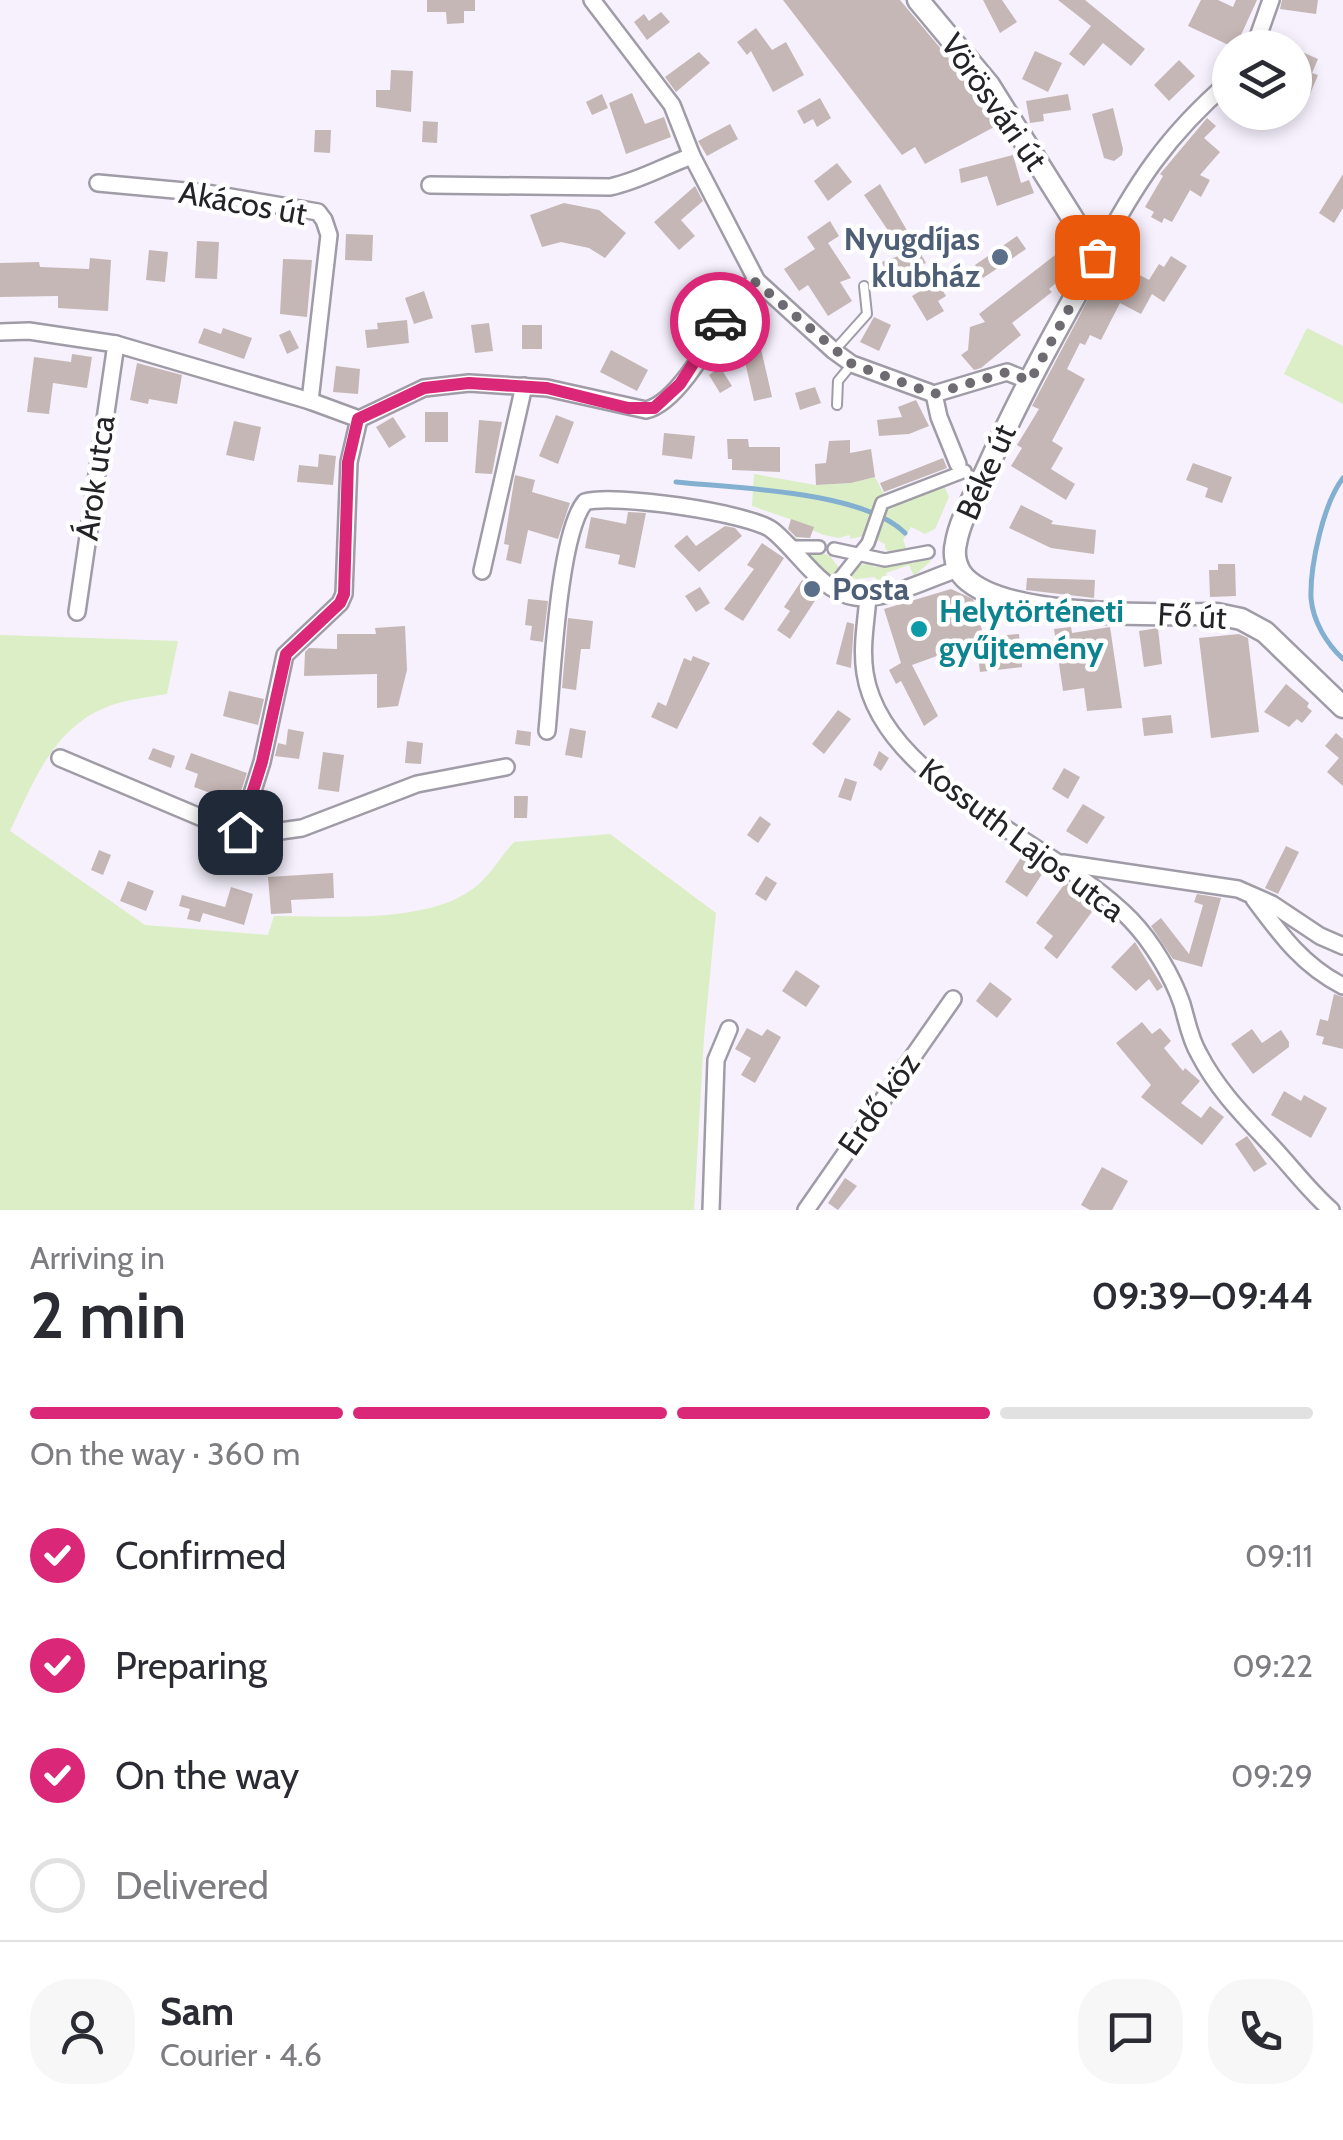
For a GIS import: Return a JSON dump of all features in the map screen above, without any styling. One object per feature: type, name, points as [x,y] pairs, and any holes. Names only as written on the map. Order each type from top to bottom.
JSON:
[{"type":"main road","name":"Vörösvári út","points":[[918,0],[989,85],[1097,257]]},
{"type":"main road","name":"Béke út","points":[[958,569],[955,545],[968,473],[1030,381],[1097,257]]},
{"type":"main road","name":"Fő út","points":[[958,569],[966,580],[989,592],[1057,610],[1217,614],[1240,619],[1265,632],[1343,707]]},
{"type":"street","points":[[592,0],[672,105],[692,156],[756,282],[834,351],[852,364],[934,394],[1007,372],[1030,381]]},
{"type":"street","points":[[1260,30],[1271,0]]},
{"type":"street","name":"Béke út","points":[[1097,257],[1173,134],[1212,98]]},
{"type":"street","points":[[430,184],[610,187],[636,182],[661,167],[692,156]]},
{"type":"street","name":"Akácos út","points":[[98,183],[207,193],[318,212],[329,235],[310,401]]},
{"type":"street","points":[[0,332],[28,331],[116,344],[358,419],[409,394],[444,384],[485,382],[561,391],[638,410],[654,408],[688,373],[742,291],[756,282]]},
{"type":"street","name":"Árok utca","points":[[77,612],[116,344]]},
{"type":"street","points":[[482,572],[524,386]]},
{"type":"street","points":[[833,587],[868,542],[880,508],[888,500],[968,473],[939,418],[934,394]]},
{"type":"street","points":[[240,832],[262,762],[286,654],[340,603],[344,594],[348,462],[358,419]]},
{"type":"street","points":[[546,731],[564,564],[576,518],[585,502],[640,500],[763,524],[833,587],[849,596],[868,598],[958,569]]},
{"type":"street","points":[[788,546],[819,547]]},
{"type":"street","points":[[834,549],[891,560],[928,552]]},
{"type":"street","name":"Kossuth Lajos utca","points":[[868,598],[862,654],[865,677],[871,696],[911,757],[994,822],[1063,863],[1132,920],[1155,951],[1176,991],[1196,1051],[1209,1072],[1236,1109],[1331,1210]]},
{"type":"street","points":[[60,758],[240,832],[285,832],[417,784],[506,767]]},
{"type":"street","points":[[1063,863],[1204,882],[1252,895],[1343,946]]},
{"type":"street","points":[[1252,895],[1292,948],[1314,970],[1343,986]]},
{"type":"street","name":"Erdő köz","points":[[806,1210],[953,998]]},
{"type":"street","points":[[710,1210],[716,1060],[729,1029]]},
{"type":"lane","points":[[834,351],[867,314],[864,286]]},
{"type":"lane","points":[[837,405],[838,381],[852,364]]},
{"type":"green space","points":[[1307,328],[1343,346],[1343,404],[1284,374]]},
{"type":"green space","points":[[754,474],[816,485],[875,477],[886,498],[867,535],[839,538],[752,506]]},
{"type":"green space","points":[[943,483],[949,497],[935,529],[925,534],[911,527],[903,540],[907,550],[892,556],[885,544],[873,538],[882,509]]},
{"type":"green space","points":[[786,534],[820,546],[818,551],[830,556],[839,568],[832,580]]},
{"type":"green space","points":[[925,558],[931,561],[914,576],[909,565],[886,573],[889,583],[878,587],[875,577],[846,576],[850,568],[870,563],[874,567],[890,566],[910,559],[912,564]]},
{"type":"green space","points":[[0,635],[178,641],[167,694],[112,705],[75,726],[48,757],[10,831],[145,925],[268,935],[274,916],[352,917],[409,912],[460,897],[484,879],[514,842],[610,834],[716,913],[694,1210],[0,1210]]},
{"type":"building","points":[[427,0],[475,0],[475,11],[464,11],[464,23],[447,24],[446,12],[427,12]]},
{"type":"building","points":[[783,0],[900,0],[978,93],[996,126],[925,164],[915,147],[902,155]]},
{"type":"building","points":[[983,0],[1002,0],[1017,22],[1000,33]]},
{"type":"building","points":[[1058,0],[1085,0],[1145,49],[1131,66],[1103,43],[1084,66],[1069,54],[1091,26]]},
{"type":"building","points":[[1201,0],[1218,0],[1233,7],[1236,0],[1257,0],[1243,30],[1212,30],[1212,37],[1188,26]]},
{"type":"building","points":[[1282,0],[1318,0],[1316,14],[1280,9]]},
{"type":"building","points":[[661,12],[670,22],[647,40],[634,22],[644,14],[649,21]]},
{"type":"building","points":[[756,28],[772,50],[786,42],[804,75],[773,92],[751,51],[747,55],[737,42]]},
{"type":"building","points":[[1035,51],[1062,63],[1048,92],[1022,79]]},
{"type":"building","points":[[699,52],[710,63],[676,92],[665,77]]},
{"type":"building","points":[[1179,60],[1195,76],[1169,101],[1154,85]]},
{"type":"building","points":[[391,70],[413,71],[411,112],[376,107],[376,90],[390,90]]},
{"type":"building","points":[[632,93],[645,124],[664,117],[671,137],[626,154],[609,103]]},
{"type":"building","points":[[602,94],[608,108],[592,115],[586,102]]},
{"type":"building","points":[[1068,94],[1071,110],[1043,114],[1044,121],[1030,123],[1026,101]]},
{"type":"building","points":[[820,98],[831,118],[817,127],[813,119],[804,124],[797,111]]},
{"type":"building","points":[[1113,108],[1123,149],[1114,161],[1104,158],[1092,114]]},
{"type":"building","points":[[1207,118],[1212,122],[1212,130],[1204,138],[1220,152],[1200,175],[1210,180],[1201,197],[1190,190],[1172,222],[1164,218],[1162,223],[1151,217],[1154,212],[1145,207],[1163,176],[1160,174]]},
{"type":"building","points":[[423,121],[438,122],[437,143],[422,142]]},
{"type":"building","points":[[730,124],[738,139],[707,156],[698,141]]},
{"type":"building","points":[[315,130],[331,130],[330,153],[314,152]]},
{"type":"building","points":[[1013,155],[1021,183],[1029,180],[1034,193],[997,206],[987,176],[961,183],[959,169]]},
{"type":"building","points":[[837,163],[852,182],[828,201],[814,181]]},
{"type":"building","points":[[1343,174],[1343,208],[1334,223],[1319,213]]},
{"type":"building","points":[[880,184],[926,263],[888,278],[882,262],[904,254],[864,195]]},
{"type":"building","points":[[695,186],[703,201],[681,220],[695,236],[679,250],[654,222]]},
{"type":"building","points":[[564,203],[599,210],[626,233],[605,258],[589,248],[561,242],[542,247],[530,215]]},
{"type":"building","points":[[830,221],[839,236],[828,243],[851,278],[840,282],[852,301],[828,316],[808,285],[799,291],[784,269],[815,249],[807,237]]},
{"type":"building","points":[[346,234],[373,235],[372,261],[345,260]]},
{"type":"building","points":[[1122,235],[1134,242],[1121,265],[1149,280],[1159,264],[1164,267],[1171,256],[1187,266],[1164,302],[1152,294],[1141,314],[1120,303],[1101,340],[1090,335],[1085,345],[1080,343],[1067,369],[1085,379],[1052,441],[1063,448],[1051,469],[1075,484],[1066,500],[1011,466],[1022,448],[1017,445],[1039,409],[1032,406]]},
{"type":"building","name":"Nyugdíjas klubház","points":[[1017,236],[1026,249],[983,278],[975,265]]},
{"type":"building","points":[[197,241],[219,242],[217,279],[195,278]]},
{"type":"building","points":[[1072,242],[1081,257],[1076,266],[1049,289],[1052,292],[1012,323],[1021,335],[974,370],[961,355],[968,350],[970,327],[985,322],[979,314]]},
{"type":"building","points":[[149,250],[168,252],[165,282],[146,280]]},
{"type":"building","points":[[90,258],[111,260],[108,311],[58,308],[58,296],[0,297],[0,263],[39,262],[40,267],[89,269]]},
{"type":"building","points":[[283,259],[312,260],[307,317],[280,314]]},
{"type":"building","points":[[937,281],[946,296],[938,301],[944,311],[927,321],[912,296]]},
{"type":"building","points":[[424,291],[433,318],[414,324],[405,298]]},
{"type":"building","points":[[874,317],[891,325],[879,351],[860,342]]},
{"type":"building","points":[[407,320],[409,343],[367,348],[365,330],[378,329],[377,323]]},
{"type":"building","points":[[489,323],[493,351],[475,353],[471,325]]},
{"type":"building","points":[[522,325],[542,325],[542,349],[522,349]]},
{"type":"building","points":[[204,328],[221,334],[223,328],[252,338],[244,359],[198,343]]},
{"type":"building","points":[[290,330],[299,348],[287,354],[279,335]]},
{"type":"building","points":[[761,349],[772,397],[754,401],[743,353]]},
{"type":"building","points":[[611,350],[648,370],[637,391],[600,372]]},
{"type":"building","points":[[72,354],[92,357],[87,388],[53,383],[49,414],[27,412],[34,357],[71,362]]},
{"type":"building","points":[[137,363],[182,375],[177,404],[130,400]]},
{"type":"building","points":[[336,366],[360,369],[358,394],[333,392]]},
{"type":"building","points":[[720,367],[732,386],[720,393],[709,375]]},
{"type":"building","points":[[815,387],[821,403],[800,410],[795,393]]},
{"type":"building","points":[[916,400],[929,426],[909,434],[879,436],[877,420],[902,417],[898,407]]},
{"type":"building","points":[[425,412],[448,412],[448,442],[425,442]]},
{"type":"building","points":[[556,415],[574,422],[558,464],[539,456]]},
{"type":"building","points":[[393,417],[406,437],[389,448],[376,427]]},
{"type":"building","points":[[479,420],[502,422],[492,474],[475,473]]},
{"type":"building","points":[[234,421],[261,427],[254,461],[226,455]]},
{"type":"building","points":[[664,433],[695,436],[692,459],[662,455]]},
{"type":"building","points":[[727,439],[748,439],[749,447],[780,447],[780,472],[732,470]]},
{"type":"building","points":[[850,440],[850,453],[871,449],[875,477],[816,485],[815,464],[826,463],[829,441]]},
{"type":"building","points":[[319,454],[336,456],[333,485],[297,482],[299,465],[318,467]]},
{"type":"building","points":[[943,458],[947,468],[884,492],[880,483]]},
{"type":"building","points":[[1193,463],[1232,477],[1222,503],[1205,497],[1208,488],[1186,480]]},
{"type":"building","points":[[515,475],[535,480],[532,492],[570,503],[558,539],[528,530],[521,564],[506,560],[509,545],[504,544]]},
{"type":"building","points":[[1021,505],[1053,521],[1051,524],[1096,530],[1094,554],[1051,548],[1009,528]]},
{"type":"building","points":[[628,512],[646,513],[635,568],[618,564],[620,555],[585,548],[591,517],[626,524]]},
{"type":"building","points":[[791,519],[814,527],[810,538],[796,537],[788,529]]},
{"type":"building","points":[[725,526],[735,528],[742,536],[699,572],[674,546],[687,535],[696,546]]},
{"type":"building","points":[[762,543],[784,558],[743,621],[724,609],[754,569],[747,565]]},
{"type":"building","points":[[1218,564],[1235,564],[1236,596],[1210,597],[1209,570],[1218,570]]},
{"type":"building","points":[[1027,578],[1095,580],[1094,598],[1026,590]]},
{"type":"building","points":[[802,580],[820,593],[790,639],[777,630],[790,611],[784,607]]},
{"type":"building","points":[[700,587],[710,603],[696,612],[685,596]]},
{"type":"building","points":[[951,589],[973,599],[984,637],[1019,634],[1022,667],[980,672],[977,647],[912,665],[938,716],[924,726],[901,681],[896,684],[889,670],[901,663],[884,609]]},
{"type":"building","points":[[528,599],[548,601],[543,642],[530,640],[532,626],[525,625]]},
{"type":"building","points":[[568,618],[593,621],[590,649],[581,649],[576,690],[562,688]]},
{"type":"building","points":[[847,622],[854,624],[851,668],[836,664]]},
{"type":"building","points":[[405,626],[407,670],[398,706],[377,708],[377,674],[304,676],[305,652],[309,648],[337,649],[337,634],[376,634],[375,628]]},
{"type":"building","points":[[1071,627],[1072,633],[1110,627],[1122,708],[1087,711],[1084,688],[1063,691],[1054,629]]},
{"type":"building","points":[[1158,628],[1162,664],[1144,667],[1139,631]]},
{"type":"building","points":[[1239,634],[1248,638],[1259,732],[1211,738],[1199,638]]},
{"type":"building","points":[[693,656],[710,663],[677,729],[651,717],[658,702],[666,706],[684,658],[691,661]]},
{"type":"building","points":[[1286,684],[1309,703],[1307,707],[1312,711],[1302,723],[1297,719],[1289,727],[1264,712]]},
{"type":"building","points":[[229,691],[264,699],[258,725],[223,716]]},
{"type":"building","points":[[838,710],[851,719],[824,754],[812,744]]},
{"type":"building","points":[[1171,715],[1173,733],[1144,736],[1142,718]]},
{"type":"building","points":[[570,728],[586,731],[582,758],[565,755]]},
{"type":"building","points":[[288,729],[304,732],[299,759],[275,756],[278,743],[286,745]]},
{"type":"building","points":[[517,730],[531,732],[530,746],[515,744]]},
{"type":"building","points":[[1336,733],[1343,739],[1343,786],[1327,772],[1339,758],[1325,746]]},
{"type":"building","points":[[407,741],[423,743],[421,764],[405,763]]},
{"type":"building","points":[[153,748],[175,756],[171,768],[148,759]]},
{"type":"building","points":[[879,751],[889,758],[881,771],[873,765]]},
{"type":"building","points":[[323,752],[344,755],[339,792],[318,789]]},
{"type":"building","points":[[191,753],[247,773],[237,803],[194,787],[198,774],[185,769]]},
{"type":"building","points":[[1064,768],[1080,777],[1068,799],[1052,789]]},
{"type":"building","points":[[845,778],[857,782],[851,801],[838,797]]},
{"type":"building","points":[[514,796],[528,796],[527,818],[514,818]]},
{"type":"building","points":[[1083,804],[1105,817],[1087,844],[1066,831]]},
{"type":"building","points":[[760,816],[771,824],[758,843],[747,835]]},
{"type":"building","points":[[1286,846],[1299,852],[1278,894],[1265,888]]},
{"type":"building","points":[[99,850],[111,855],[103,875],[91,870]]},
{"type":"building","points":[[1022,856],[1044,871],[1027,897],[1005,882]]},
{"type":"building","points":[[333,873],[334,898],[291,900],[292,913],[271,914],[268,877]]},
{"type":"building","points":[[766,876],[777,883],[766,901],[755,894]]},
{"type":"building","points":[[128,881],[154,891],[146,911],[120,901]]},
{"type":"building","points":[[1066,882],[1097,905],[1057,959],[1044,948],[1053,936],[1036,923]]},
{"type":"building","points":[[231,887],[253,894],[244,925],[203,913],[200,922],[187,919],[190,909],[179,906],[182,895],[225,907]]},
{"type":"building","points":[[1197,894],[1221,898],[1202,967],[1173,959],[1151,926],[1161,918],[1189,954],[1203,905],[1194,902]]},
{"type":"building","points":[[1135,942],[1163,987],[1157,991],[1149,979],[1136,991],[1111,967]]},
{"type":"building","points":[[796,970],[820,986],[806,1007],[782,991]]},
{"type":"building","points":[[990,982],[1012,999],[997,1018],[976,1001]]},
{"type":"building","points":[[1334,994],[1343,997],[1343,1049],[1322,1044],[1324,1037],[1316,1035],[1320,1019],[1328,1021]]},
{"type":"building","points":[[1142,1022],[1152,1034],[1160,1028],[1171,1041],[1164,1048],[1183,1071],[1185,1068],[1200,1081],[1181,1103],[1201,1118],[1210,1106],[1224,1117],[1202,1145],[1141,1097],[1151,1085],[1116,1043]]},
{"type":"building","points":[[747,1028],[762,1036],[767,1029],[781,1037],[755,1083],[741,1075],[751,1058],[735,1049]]},
{"type":"building","points":[[1252,1029],[1262,1043],[1281,1030],[1289,1042],[1289,1047],[1253,1074],[1231,1044]]},
{"type":"building","points":[[1284,1091],[1301,1101],[1304,1095],[1327,1108],[1311,1138],[1271,1115]]},
{"type":"building","points":[[1247,1136],[1267,1164],[1254,1172],[1235,1144]]},
{"type":"building","points":[[1102,1167],[1128,1181],[1112,1210],[1090,1210],[1081,1205]]},
{"type":"building","points":[[845,1178],[857,1186],[838,1210],[828,1203]]},
{"type":"waterway","points":[[1343,478],[1329,503],[1319,536],[1311,598],[1322,632],[1343,659]]},
{"type":"waterway","points":[[676,482],[830,500],[886,519],[905,533]]},
{"type":"way so far","points":[[720,322],[742,291],[756,282],[852,364],[934,394],[1007,372],[1030,381],[1097,257]]},
{"type":"place","name":"Nyugdíjas klubház","points":[[1000,257]]},
{"type":"place","name":"Posta","points":[[812,589]]},
{"type":"place","name":"Helytörténeti gyűjtemény","points":[[919,629]]},
{"type":"route","points":[[240,832],[262,762],[286,654],[340,603],[344,594],[348,462],[358,419],[424,388],[485,382],[547,388],[638,410],[654,408],[680,384],[720,322]]}]
